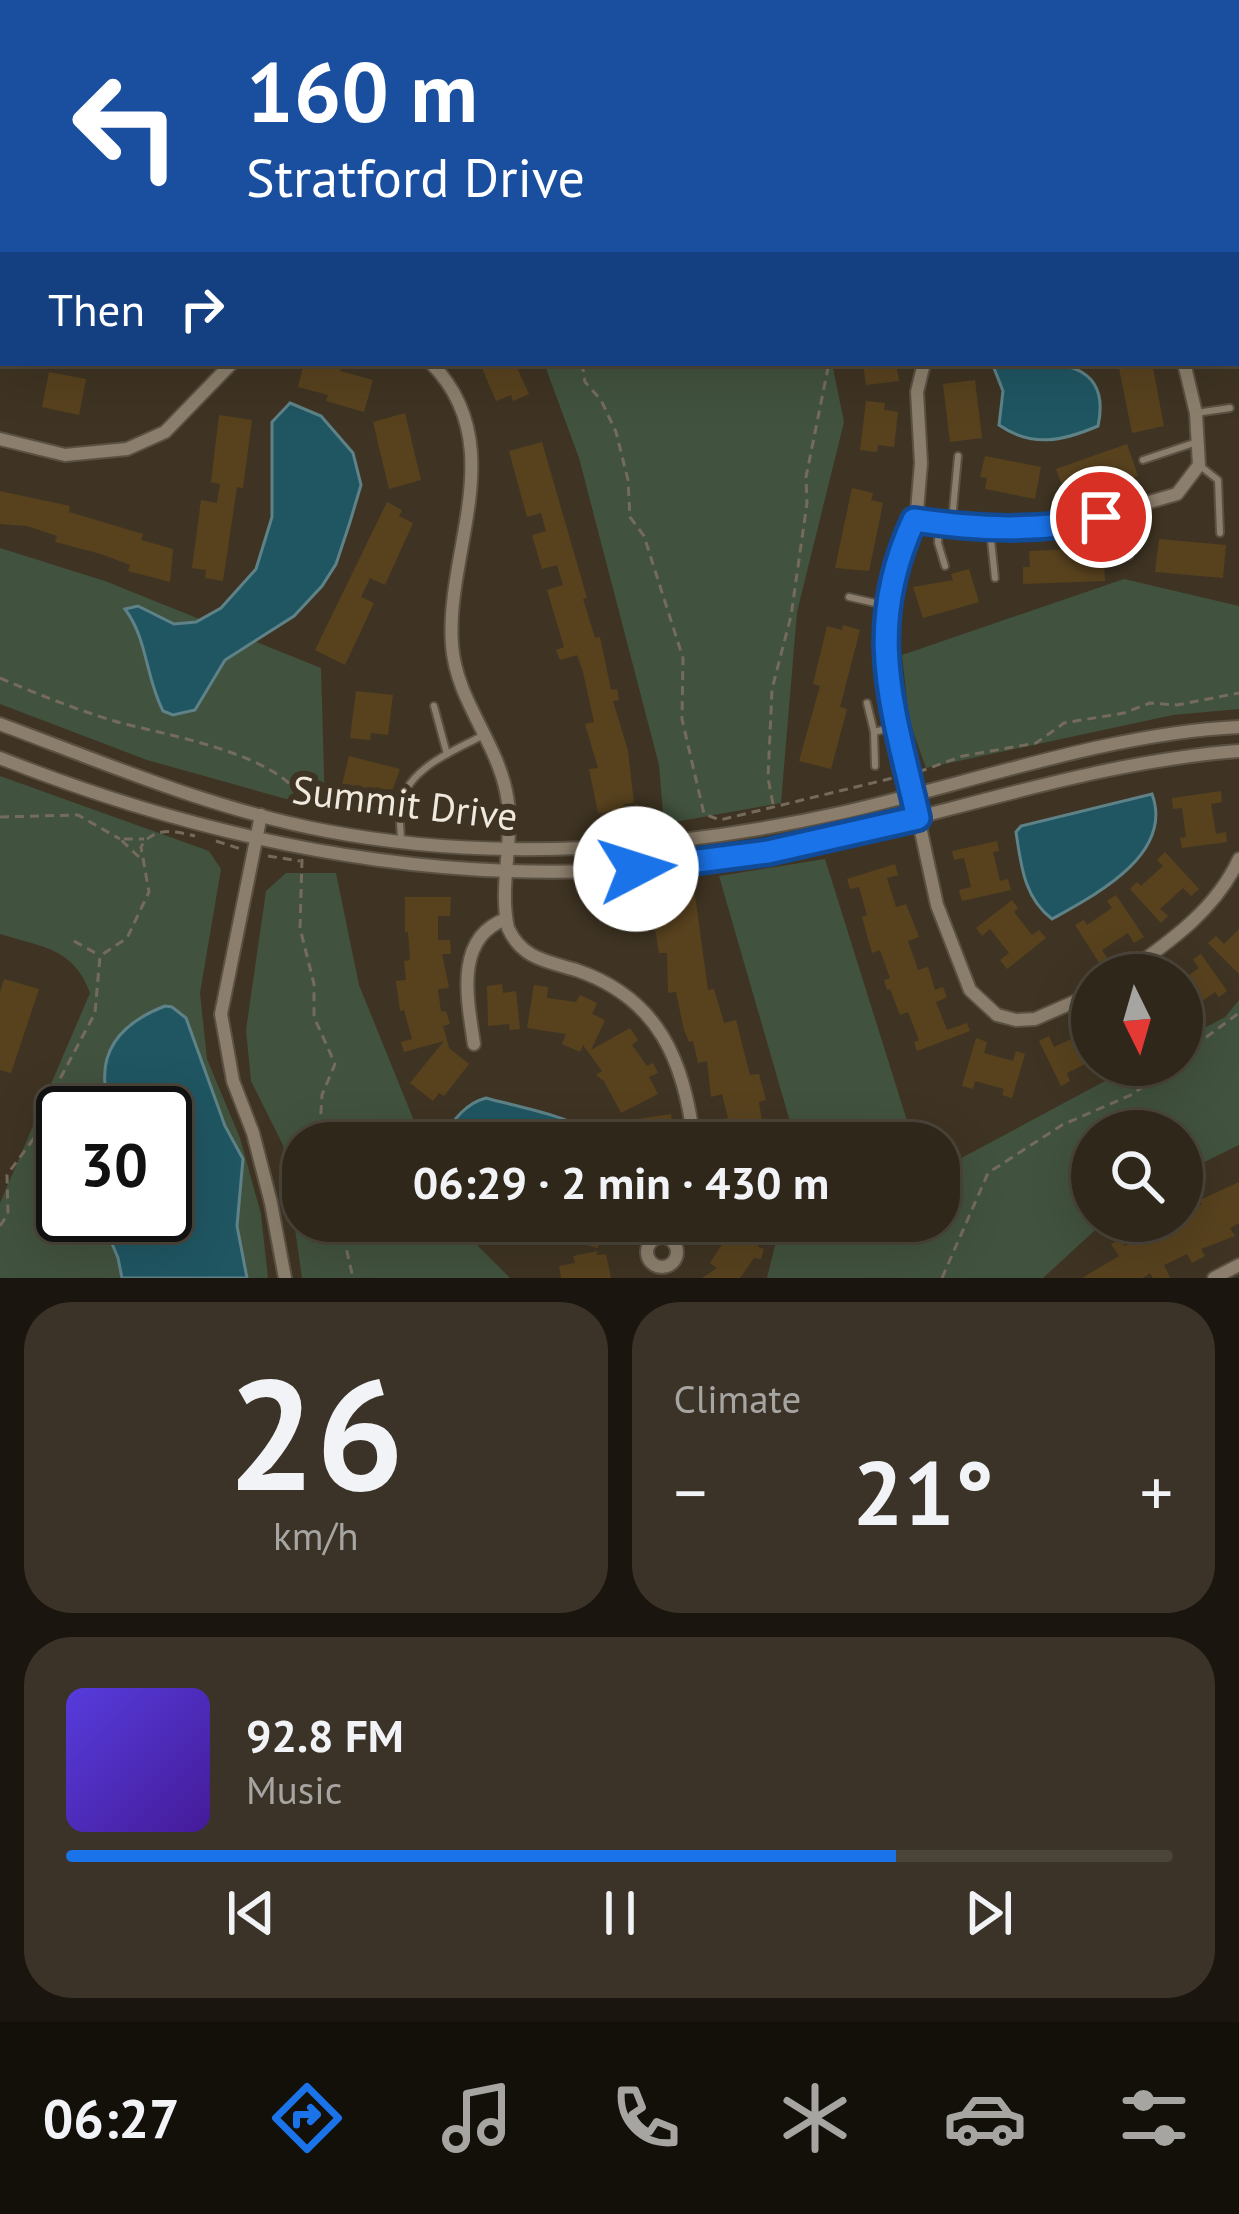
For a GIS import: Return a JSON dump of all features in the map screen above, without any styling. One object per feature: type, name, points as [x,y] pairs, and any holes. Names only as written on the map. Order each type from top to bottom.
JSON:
[{"type":"street","points":[[0,439],[65,454],[127,449],[165,432],[229,366]]},
{"type":"street","points":[[433,366],[456,396],[470,434],[468,514],[452,614],[452,647],[461,688],[502,773],[508,798],[506,919],[523,951],[613,987],[646,1014],[671,1050],[684,1080],[691,1122]]},
{"type":"street","points":[[923,366],[917,392],[921,463],[914,520],[898,560],[888,606],[884,661],[937,905],[970,990],[998,1015],[1016,1020],[1071,1004]]},
{"type":"street","points":[[914,520],[990,528],[1074,524],[1177,494],[1199,465],[1196,413],[1185,366]]},
{"type":"street","name":"Summit Drive","points":[[0,724],[164,786],[304,826],[401,841],[508,848],[668,843],[729,836],[1166,734],[1239,727]]},
{"type":"street","name":"Summit Drive","points":[[0,758],[255,845],[302,854],[507,872],[609,871],[707,862],[918,818],[1153,761],[1239,751]]},
{"type":"street","points":[[261,815],[221,1014],[233,1081],[254,1133],[285,1278]]},
{"type":"street","points":[[1152,954],[1182,933],[1226,887],[1239,859]]},
{"type":"street","points":[[474,1044],[465,976],[468,962],[495,923],[506,919]]},
{"type":"street","points":[[1214,1278],[1239,1265]]},
{"type":"lane","points":[[1196,413],[1230,408]]},
{"type":"lane","points":[[1143,460],[1198,442]]},
{"type":"lane","points":[[945,566],[938,543],[958,456]]},
{"type":"lane","points":[[1199,465],[1218,480],[1220,533]]},
{"type":"lane","points":[[1129,556],[1130,509]]},
{"type":"lane","points":[[990,528],[995,578]]},
{"type":"lane","points":[[848,596],[888,606]]},
{"type":"lane","points":[[866,703],[874,732],[875,766]]},
{"type":"lane","points":[[434,706],[447,754]]},
{"type":"lane","points":[[874,732],[898,726]]},
{"type":"lane","points":[[401,841],[401,800],[415,779],[447,754],[485,734]]},
{"type":"path","points":[[582,366],[584,378],[616,432],[628,480],[630,517],[644,536],[662,602],[679,642],[685,667],[682,719],[702,810],[720,820],[967,755],[1036,742],[1064,723],[1124,713],[1150,703],[1182,704],[1239,693]]},
{"type":"path","points":[[773,808],[768,778],[772,689],[790,616],[806,477],[828,366]]},
{"type":"path","points":[[0,678],[101,717],[248,758],[303,798],[304,826]]},
{"type":"path","points":[[0,817],[78,815],[120,839],[140,858],[149,875],[149,892],[127,938],[100,956]]},
{"type":"path","points":[[120,839],[146,839],[175,831],[302,854],[300,928],[314,984],[314,1017],[334,1064],[322,1096],[320,1122]]},
{"type":"path","points":[[140,858],[146,839]]},
{"type":"path","points":[[74,941],[100,956]]},
{"type":"path","points":[[0,1226],[8,1214],[7,1175],[37,1134],[46,1105],[95,1013],[100,956]]},
{"type":"path","points":[[1203,1040],[1239,1013]]},
{"type":"path","points":[[942,1278],[988,1173],[1062,1125],[1143,1086]]},
{"type":"path","points":[[344,1242],[352,1278]]},
{"type":"green space","points":[[545,366],[833,366],[844,422],[797,612],[781,803],[664,824],[659,765],[579,458]]},
{"type":"green space","points":[[0,548],[105,581],[321,668],[325,810],[147,760],[0,704]]},
{"type":"green space","points":[[1124,579],[1239,606],[1239,709],[1173,715],[926,768],[909,720],[902,655]]},
{"type":"green space","points":[[0,776],[209,851],[221,869],[200,993],[207,1059],[240,1138],[261,1214],[268,1278],[0,1278],[0,1203],[36,1119],[36,1242],[192,1242],[192,1086],[50,1086],[90,993],[66,958],[0,934]]},
{"type":"green space","points":[[825,859],[907,1122],[790,1122],[719,876]]},
{"type":"green space","points":[[286,873],[336,873],[359,985],[414,1122],[282,1122],[282,1143],[251,1081],[246,1030],[266,891]]},
{"type":"green space","points":[[1239,1000],[1239,1145],[1203,1163],[1203,1110],[1071,1110],[1071,1242],[1082,1242],[1043,1278],[767,1278],[776,1242],[960,1242],[960,1159],[1096,1086],[1203,1086],[1203,1029],[1225,1017]]},
{"type":"green space","points":[[297,1242],[474,1242],[510,1278],[302,1278]]},
{"type":"water","points":[[993,366],[1069,367],[1095,385],[1100,402],[1098,426],[1048,440],[1023,437],[999,425],[1003,391]]},
{"type":"water","points":[[290,403],[321,416],[353,453],[361,485],[336,564],[294,616],[225,660],[195,710],[173,715],[163,711],[138,633],[125,609],[138,606],[174,624],[196,622],[221,608],[256,569],[272,517],[272,422]]},
{"type":"water","points":[[1152,794],[1156,816],[1142,853],[1109,884],[1052,919],[1030,891],[1016,832],[1021,826]]},
{"type":"water","points":[[165,1006],[186,1018],[225,1126],[243,1159],[237,1226],[247,1278],[122,1278],[111,1242],[192,1242],[192,1086],[105,1086],[113,1045],[140,1018]]},
{"type":"water","points":[[486,1098],[569,1122],[454,1122]]},
{"type":"building","points":[[303,366],[341,366],[340,371],[373,380],[364,412],[298,387]]},
{"type":"building","points":[[516,366],[529,394],[496,401],[482,368]]},
{"type":"building","points":[[863,366],[896,366],[899,381],[866,385]]},
{"type":"building","points":[[1119,366],[1153,366],[1164,426],[1132,433]]},
{"type":"building","points":[[49,372],[86,379],[79,415],[42,407]]},
{"type":"building","points":[[975,380],[982,438],[950,442],[943,384]]},
{"type":"building","points":[[866,401],[885,403],[884,410],[898,412],[894,447],[860,450]]},
{"type":"building","points":[[405,413],[421,480],[389,489],[373,422]]},
{"type":"building","points":[[219,415],[252,420],[223,581],[205,578],[206,570],[192,568],[201,500],[217,503],[220,484],[211,482]]},
{"type":"building","points":[[542,442],[587,598],[583,599],[595,638],[600,637],[611,690],[617,689],[619,700],[613,701],[628,751],[634,803],[623,804],[624,810],[598,813],[589,769],[598,768],[585,724],[594,722],[583,672],[577,655],[560,660],[556,650],[564,647],[547,590],[563,585],[557,565],[542,569],[532,535],[546,531],[541,513],[527,517],[509,451]]},
{"type":"building","points":[[1127,444],[1138,476],[1074,498],[1069,483],[1062,486],[1056,469]]},
{"type":"building","points":[[985,456],[1041,467],[1035,499],[985,489],[987,478],[980,477]]},
{"type":"building","points":[[852,488],[873,493],[871,500],[883,503],[869,571],[835,568]]},
{"type":"building","points":[[0,491],[70,506],[69,512],[143,534],[141,540],[173,549],[170,582],[128,571],[130,565],[101,554],[55,542],[57,536],[27,526],[0,524]]},
{"type":"building","points":[[387,502],[413,523],[385,585],[370,578],[361,597],[374,603],[345,665],[315,650]]},
{"type":"building","points":[[1159,539],[1226,545],[1223,578],[1155,572]]},
{"type":"building","points":[[1097,548],[1105,581],[1023,584],[1023,567],[1030,567],[1029,551]]},
{"type":"building","points":[[969,569],[979,602],[923,618],[913,587],[953,580],[951,574]]},
{"type":"building","points":[[843,625],[860,630],[840,707],[847,709],[831,769],[799,761],[820,686],[813,684],[827,626],[842,630]]},
{"type":"building","points":[[356,691],[393,695],[388,735],[350,738]]},
{"type":"building","points":[[349,756],[400,769],[387,805],[340,793]]},
{"type":"building","points":[[1221,791],[1222,802],[1211,804],[1216,834],[1226,832],[1227,842],[1182,848],[1180,838],[1186,837],[1182,808],[1173,809],[1172,798]]},
{"type":"building","points":[[997,841],[999,851],[993,852],[1000,881],[1008,879],[1011,890],[962,901],[959,890],[971,887],[964,858],[954,860],[952,851]]},
{"type":"building","points":[[1165,852],[1199,889],[1191,896],[1183,888],[1160,909],[1168,916],[1161,923],[1130,889],[1137,882],[1141,886],[1163,866],[1157,860]]},
{"type":"building","points":[[895,864],[898,875],[887,878],[896,907],[906,904],[919,937],[908,941],[918,970],[928,967],[935,990],[943,987],[947,997],[936,1002],[947,1030],[967,1023],[970,1031],[917,1051],[914,1042],[919,1040],[908,1012],[900,1015],[887,990],[884,980],[890,978],[880,950],[872,953],[859,887],[850,889],[847,879]]},
{"type":"building","points":[[695,895],[708,990],[714,989],[724,1023],[736,1020],[750,1075],[759,1074],[766,1100],[759,1102],[762,1122],[718,1122],[728,1118],[722,1094],[711,1097],[707,1061],[698,1063],[693,1041],[689,1042],[684,1030],[676,992],[668,993],[667,953],[659,953],[651,905],[663,904],[662,898]]},
{"type":"building","points":[[1116,895],[1144,937],[1134,943],[1128,933],[1102,950],[1105,954],[1094,954],[1075,925],[1084,920],[1087,925],[1112,908],[1107,901]]},
{"type":"building","points":[[405,897],[451,897],[450,916],[438,916],[438,940],[450,940],[451,954],[442,954],[449,988],[438,989],[441,1012],[446,1011],[450,1024],[443,1026],[449,1048],[469,1064],[444,1096],[439,1093],[433,1101],[410,1083],[444,1041],[404,1052],[401,1042],[412,1039],[404,1010],[400,1011],[396,981],[406,980],[404,961],[410,960]]},
{"type":"building","points":[[1012,900],[1018,908],[1014,912],[1032,935],[1039,930],[1046,938],[1007,969],[1000,960],[1009,953],[990,929],[982,936],[976,928]]},
{"type":"building","points":[[1239,929],[1239,974],[1208,943],[1216,936],[1224,944]]},
{"type":"building","points":[[1203,957],[1227,991],[1219,997],[1215,992],[1203,1000]]},
{"type":"building","points":[[4,979],[39,989],[11,1073],[0,1070]]},
{"type":"building","points":[[502,984],[503,993],[516,991],[520,1029],[510,1030],[509,1024],[488,1026],[487,986]]},
{"type":"building","points":[[534,985],[548,987],[547,998],[576,1002],[580,995],[597,1003],[592,1014],[605,1020],[591,1050],[630,1028],[638,1040],[632,1045],[658,1073],[649,1077],[658,1094],[621,1113],[596,1075],[602,1071],[583,1045],[580,1052],[562,1044],[566,1034],[527,1028]]},
{"type":"building","points":[[1049,1036],[1054,1047],[1071,1039],[1070,1081],[1061,1086],[1039,1041]]},
{"type":"building","points":[[976,1038],[987,1042],[984,1053],[1013,1061],[1016,1051],[1025,1054],[1012,1098],[1002,1095],[1004,1089],[975,1081],[973,1089],[962,1086]]},
{"type":"building","points":[[671,1114],[672,1122],[625,1122]]},
{"type":"building","points":[[1239,1182],[1239,1223],[1230,1228],[1235,1236],[1201,1249],[1205,1256],[1192,1263],[1187,1254],[1164,1265],[1170,1278],[1153,1278],[1150,1273],[1143,1278],[1082,1278],[1119,1256],[1111,1244],[1115,1242],[1125,1246],[1133,1242],[1203,1242],[1203,1199]]},
{"type":"building","points":[[724,1242],[759,1242],[758,1247],[764,1249],[761,1259],[754,1258],[740,1278],[702,1278],[717,1268],[710,1263]]},
{"type":"building","points":[[598,1251],[596,1255],[606,1254],[611,1278],[561,1278],[559,1266],[575,1263],[573,1256]]},
{"type":"route","points":[[636,869],[768,852],[918,818],[884,661],[890,593],[914,520],[990,528],[1074,524],[1101,517]]}]
